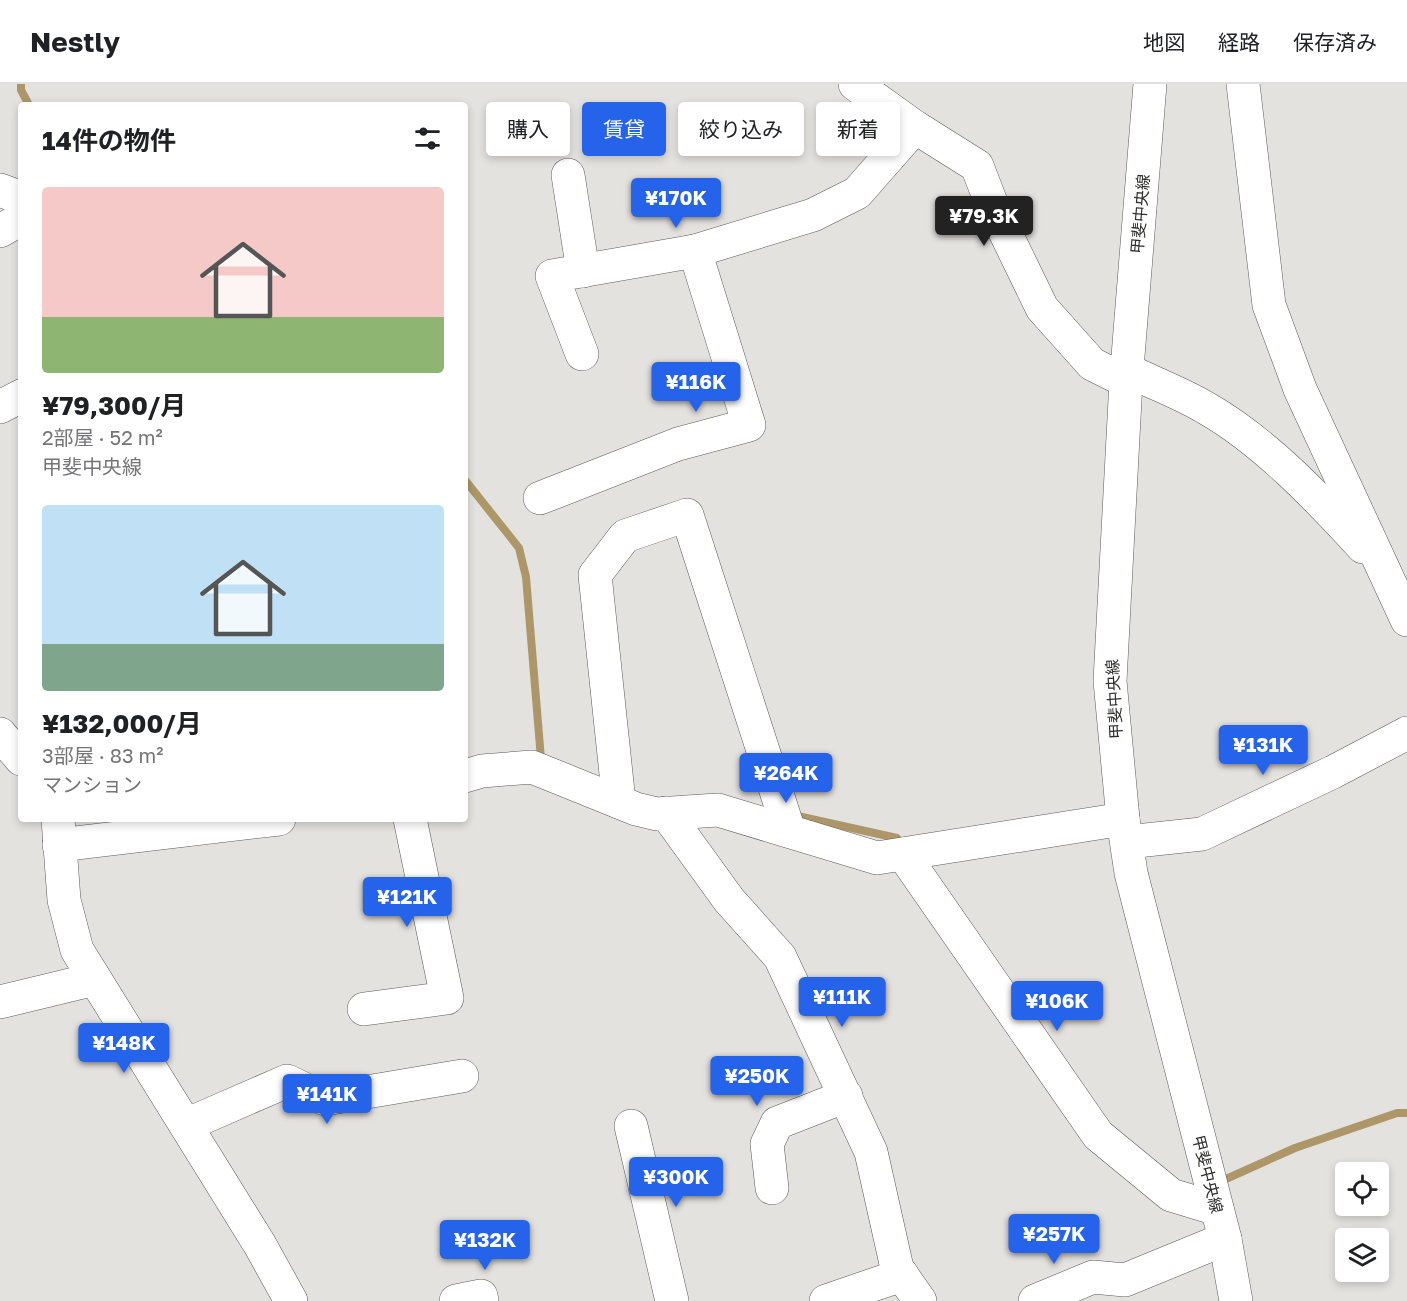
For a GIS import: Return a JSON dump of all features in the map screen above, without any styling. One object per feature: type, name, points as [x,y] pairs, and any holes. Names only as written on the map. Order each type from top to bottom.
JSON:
[{"type":"street","points":[[855,84],[915,127],[977,166],[992,205],[1042,308],[1092,364],[1206,408],[1242,433],[1315,494],[1384,571]]},
{"type":"street","name":"甲斐中央線","points":[[1150,84],[1126,376],[1110,681],[1131,873],[1221,1224],[1236,1301]]},
{"type":"street","points":[[1243,84],[1269,305],[1300,389],[1407,620]]},
{"type":"street","points":[[582,354],[552,276],[695,251],[813,215],[857,193],[915,127]]},
{"type":"street","points":[[568,175],[583,271]]},
{"type":"street","points":[[0,190],[18,197]]},
{"type":"street","points":[[0,231],[18,221]]},
{"type":"street","points":[[540,498],[678,444],[749,425],[695,251]]},
{"type":"street","points":[[0,407],[18,398]]},
{"type":"street","points":[[619,802],[595,575],[626,536],[687,515],[789,831]]},
{"type":"street","points":[[468,775],[482,771],[532,767],[619,802],[657,814],[718,810],[877,858],[1125,831],[1202,834],[1333,772],[1407,733]]},
{"type":"street","points":[[0,734],[18,755]]},
{"type":"street","points":[[666,813],[729,900],[780,957],[871,1152],[897,1268],[911,1288],[826,1301]]},
{"type":"street","points":[[228,822],[59,832],[64,900],[77,950],[260,1245],[291,1301]]},
{"type":"street","points":[[364,1009],[447,998],[411,822]]},
{"type":"street","points":[[903,854],[1098,1135],[1171,1195],[1221,1224],[1125,1280],[1093,1277],[1035,1301]]},
{"type":"street","points":[[0,1002],[95,979]]},
{"type":"street","points":[[186,1125],[287,1081],[325,1100],[462,1076]]},
{"type":"street","points":[[772,1188],[766,1144],[777,1123],[846,1096]]},
{"type":"street","points":[[631,1126],[672,1301]]},
{"type":"street","points":[[456,1301],[481,1296],[482,1301]]},
{"type":"waterway","points":[[21,84],[21,90],[27,102]]},
{"type":"waterway","points":[[468,484],[519,548],[526,577],[541,759],[544,761]]},
{"type":"waterway","points":[[793,815],[897,838],[903,845]]},
{"type":"waterway","points":[[1217,1183],[1295,1148],[1397,1113],[1407,1113]]}]
